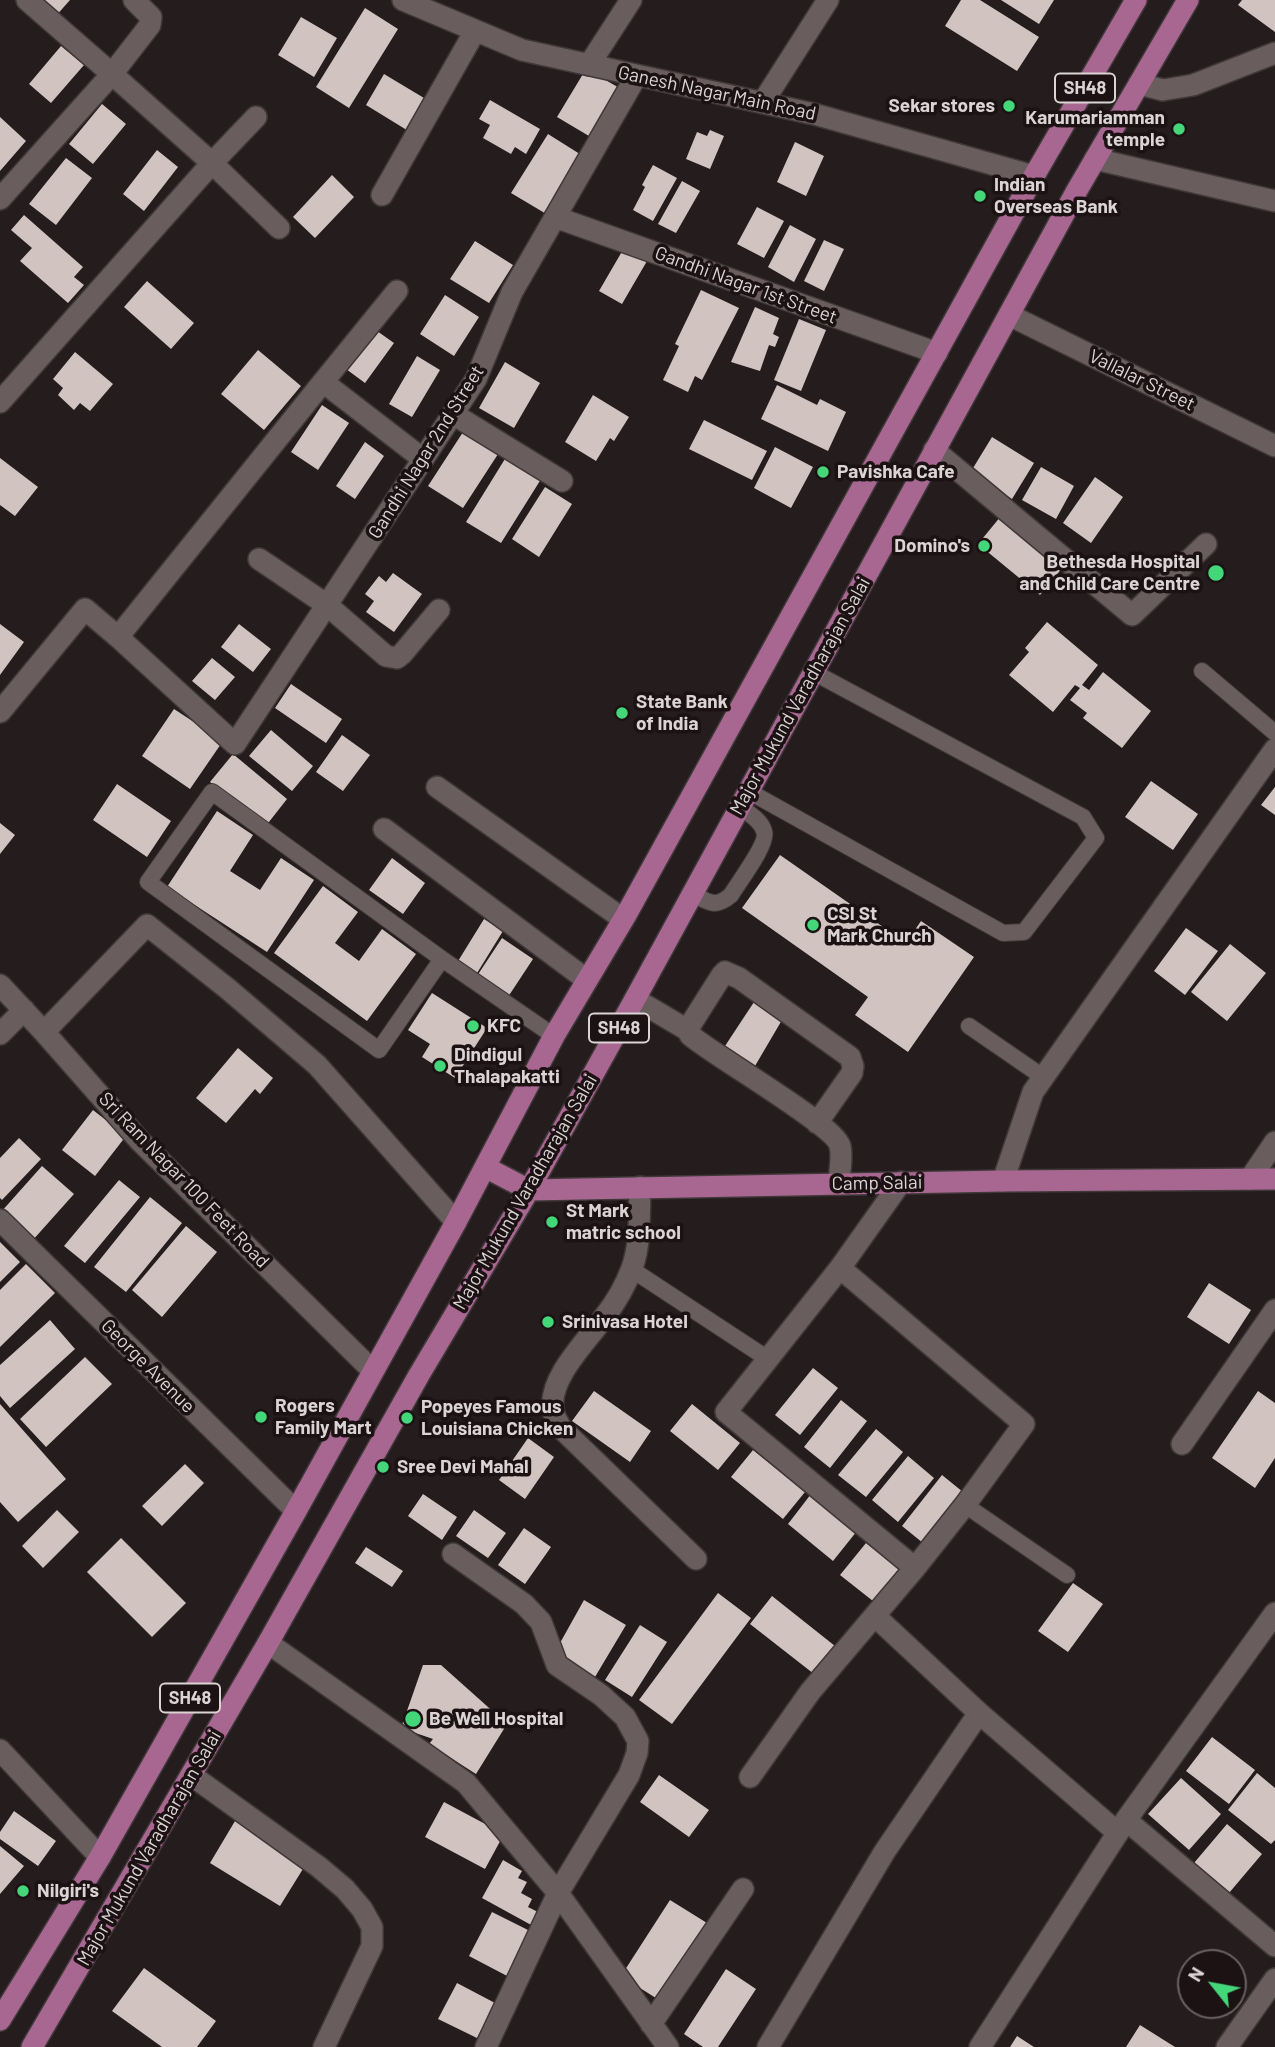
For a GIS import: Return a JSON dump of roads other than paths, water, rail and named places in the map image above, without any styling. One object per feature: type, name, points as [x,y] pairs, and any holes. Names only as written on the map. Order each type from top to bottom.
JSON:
[{"type":"main road","name":"SH48","points":[[1034,176],[1136,0]]},
{"type":"main road","name":"Major Mukund Varadharajan Salai","points":[[33,2047],[268,1643],[419,1374],[529,1190],[1095,159],[1188,0]]},
{"type":"main road","name":"Major Mukund Varadharajan Salai","points":[[0,2020],[100,1857],[296,1511],[456,1222],[554,1036],[623,919],[1034,176]]},
{"type":"main road","name":"Camp Salai","points":[[485,1167],[529,1190],[901,1182],[1275,1179]]},
{"type":"street","points":[[27,0],[212,163],[279,228]]},
{"type":"street","points":[[0,199],[112,75],[150,25],[151,17],[134,0]]},
{"type":"street","points":[[589,65],[631,0]]},
{"type":"street","points":[[763,102],[828,0]]},
{"type":"street","name":"Ganesh Nagar Main Road","points":[[406,1],[522,50],[814,114],[1034,176]]},
{"type":"street","points":[[382,195],[475,31]]},
{"type":"street","points":[[1139,84],[1163,90],[1193,85],[1275,52]]},
{"type":"street","name":"Gandhi Nagar 2nd Street","points":[[118,638],[235,744],[476,379],[512,292],[637,75]]},
{"type":"street","points":[[0,402],[256,117]]},
{"type":"street","points":[[1095,159],[1275,201]]},
{"type":"street","name":"Gandhi Nagar 1st Street","points":[[555,217],[937,353]]},
{"type":"street","points":[[0,712],[85,609],[118,638],[397,291]]},
{"type":"street","name":"Vallalar Street","points":[[1009,315],[1275,446]]},
{"type":"street","points":[[323,382],[423,459]]},
{"type":"street","points":[[453,414],[562,481]]},
{"type":"street","points":[[934,450],[1132,615],[1206,544]]},
{"type":"street","points":[[259,559],[327,605],[386,656],[397,658],[402,654],[439,610]]},
{"type":"street","points":[[1003,1181],[1033,1092],[1275,748]]},
{"type":"street","points":[[436,787],[623,919]]},
{"type":"street","points":[[384,830],[587,980]]},
{"type":"street","points":[[44,1032],[147,925],[317,1065],[456,1222]]},
{"type":"street","points":[[689,1031],[725,972],[739,978],[850,1057],[852,1073],[817,1123]]},
{"type":"street","name":"Sri Ram Nagar 100 Feet Road","points":[[0,985],[140,1141],[373,1371]]},
{"type":"street","points":[[635,999],[689,1031],[693,1038],[837,1139],[841,1147],[839,1184]]},
{"type":"street","points":[[0,1034],[24,1010]]},
{"type":"street","points":[[1250,1179],[1275,1142]]},
{"type":"street","points":[[901,1182],[840,1268],[726,1412],[915,1568]]},
{"type":"street","points":[[640,1187],[638,1249],[631,1269],[608,1313],[556,1384],[552,1407],[561,1428],[696,1559]]},
{"type":"street","name":"George Avenue","points":[[0,1220],[296,1511]]},
{"type":"street","points":[[750,1777],[810,1692],[915,1568],[1024,1424],[840,1268]]},
{"type":"street","points":[[1182,1444],[1275,1310]]},
{"type":"street","points":[[453,1554],[524,1604],[541,1622],[557,1665],[601,1695],[625,1717],[638,1741],[637,1754],[629,1775],[558,1893],[486,2047]]},
{"type":"street","points":[[981,2047],[1122,1826],[1275,1613]]},
{"type":"street","points":[[876,1616],[979,1713],[1275,1946]]},
{"type":"street","points":[[268,1643],[466,1783],[558,1893],[668,2047]]},
{"type":"street","points":[[768,2047],[885,1852],[979,1713]]},
{"type":"street","points":[[0,1750],[100,1857]]},
{"type":"street","points":[[191,1775],[319,1867],[345,1889],[362,1909],[372,1927],[372,1946],[324,2047]]},
{"type":"street","points":[[651,2024],[743,1889]]},
{"type":"street","points":[[1227,2047],[1275,1979]]},
{"type":"lane","points":[[1202,671],[1275,733]]},
{"type":"lane","points":[[744,799],[1003,933],[1024,932],[1096,838],[1083,817],[813,672]]},
{"type":"lane","points":[[442,959],[379,1050],[148,882],[212,792],[442,959],[554,1036]]},
{"type":"lane","points":[[692,894],[712,904],[724,902],[763,843],[765,833],[744,799]]},
{"type":"lane","points":[[969,1026],[1043,1077]]},
{"type":"lane","points":[[631,1269],[768,1359]]},
{"type":"lane","points":[[965,1505],[1067,1575]]},
{"type":"place","name":"Sekar stores","points":[[1009,106]]},
{"type":"place","name":"Karumariamman temple","points":[[1179,129]]},
{"type":"place","name":"Indian Overseas Bank","points":[[980,196]]},
{"type":"place","name":"Pavishka Cafe","points":[[823,472]]},
{"type":"place","name":"Domino's","points":[[984,546]]},
{"type":"place","name":"Bethesda Hospital and Child Care Centre","points":[[1216,573]]},
{"type":"place","name":"State Bank of India","points":[[622,713]]},
{"type":"place","name":"CSI St Mark Church","points":[[813,925]]},
{"type":"place","name":"KFC","points":[[473,1026]]},
{"type":"place","name":"Dindigul Thalapakatti","points":[[440,1066]]},
{"type":"place","name":"St Mark matric school","points":[[552,1222]]},
{"type":"place","name":"Srinivasa Hotel","points":[[548,1322]]},
{"type":"place","name":"Rogers Family Mart","points":[[261,1417]]},
{"type":"place","name":"Popeyes Famous Louisiana Chicken","points":[[407,1418]]},
{"type":"place","name":"Sree Devi Mahal","points":[[383,1467]]},
{"type":"place","name":"Be Well Hospital","points":[[413,1719]]},
{"type":"place","name":"Nilgiri's","points":[[23,1891]]}]
